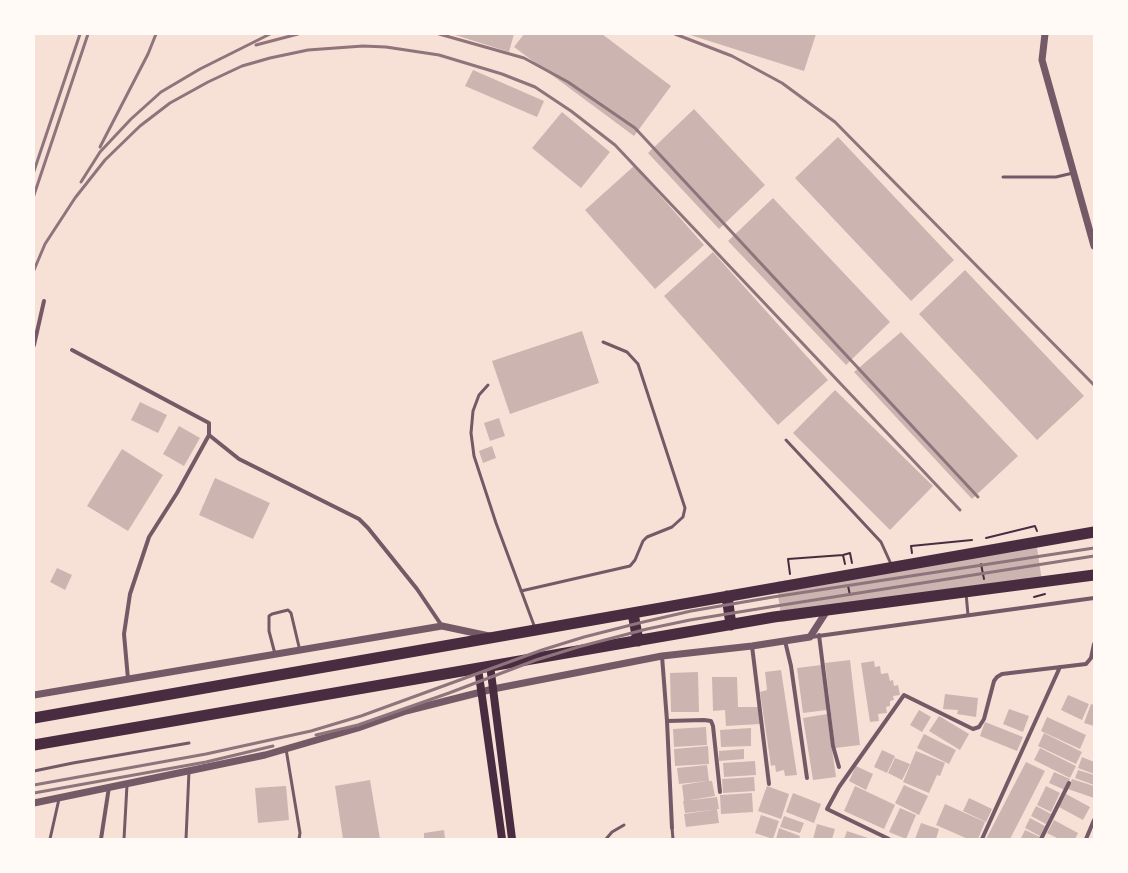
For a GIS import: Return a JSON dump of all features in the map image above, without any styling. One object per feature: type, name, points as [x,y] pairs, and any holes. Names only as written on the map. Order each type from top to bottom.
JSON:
[{"type":"highway","points":[[34,718],[1094,532]]},
{"type":"highway","points":[[34,745],[449,674],[490,665],[828,609],[1094,575]]},
{"type":"highway","points":[[727,596],[731,625]]},
{"type":"highway","points":[[633,613],[638,641]]},
{"type":"main road","points":[[490,665],[512,839]]},
{"type":"main road","points":[[478,668],[502,839]]},
{"type":"street","points":[[1045,34],[1042,60],[1094,246]]},
{"type":"street","points":[[34,345],[44,301]]},
{"type":"street","points":[[72,350],[209,423],[209,435],[177,493],[149,536],[130,594],[124,634],[128,679]]},
{"type":"street","points":[[209,435],[239,459],[359,519],[417,589],[442,626]]},
{"type":"street","points":[[34,803],[265,755],[358,728],[406,711],[493,689],[662,656],[752,646],[1094,598]]},
{"type":"street","points":[[810,637],[828,609]]},
{"type":"street","points":[[34,695],[442,626],[495,637]]},
{"type":"street","points":[[819,636],[833,746],[839,767]]},
{"type":"street","points":[[785,641],[791,666],[807,778]]},
{"type":"street","points":[[889,839],[827,809],[839,787],[904,695],[973,729],[980,727],[984,719],[994,681],[997,677],[1002,674],[1086,664],[1091,658],[1094,644]]},
{"type":"street","points":[[752,646],[768,784]]},
{"type":"street","points":[[662,656],[667,721],[672,828]]},
{"type":"street","points":[[982,839],[1060,667]]},
{"type":"street","points":[[667,721],[711,721],[713,726],[720,792]]},
{"type":"street","points":[[1041,839],[1069,783]]},
{"type":"street","points":[[101,839],[109,787]]},
{"type":"street","points":[[1086,839],[1094,820]]},
{"type":"lane","points":[[1003,177],[1056,177],[1073,172]]},
{"type":"lane","points":[[521,591],[630,566],[635,560],[642,541],[647,537],[672,527],[683,517],[685,508],[638,364],[627,352],[603,342]]},
{"type":"lane","points":[[488,385],[479,395],[473,411],[471,433],[474,456],[535,630]]},
{"type":"lane","points":[[786,440],[881,542],[893,568]]},
{"type":"lane","points":[[966,591],[968,615]]},
{"type":"lane","points":[[275,654],[269,631],[269,616],[288,610],[291,613],[300,651]]},
{"type":"lane","points":[[34,771],[189,743]]},
{"type":"lane","points":[[286,749],[300,833],[299,839]]},
{"type":"lane","points":[[186,839],[189,771]]},
{"type":"lane","points":[[124,839],[127,783]]},
{"type":"lane","points":[[50,839],[60,797]]},
{"type":"lane","points":[[606,839],[612,832],[624,824]]},
{"type":"lane","points":[[672,828],[673,839]]},
{"type":"path","points":[[985,538],[1035,526]]},
{"type":"path","points":[[912,546],[978,540]]},
{"type":"path","points":[[791,585],[788,559],[843,555],[850,553]]},
{"type":"path","points":[[843,555],[846,569]]},
{"type":"path","points":[[981,562],[985,585]]},
{"type":"path","points":[[848,584],[850,598]]},
{"type":"building","points":[[452,34],[514,34],[509,52]]},
{"type":"building","points":[[524,34],[602,34],[671,86],[634,136],[514,47]]},
{"type":"building","points":[[687,34],[816,34],[804,71]]},
{"type":"building","points":[[473,70],[544,101],[537,117],[465,86]]},
{"type":"building","points":[[694,109],[765,185],[719,229],[648,153]]},
{"type":"building","points":[[562,112],[610,152],[581,188],[532,148]]},
{"type":"building","points":[[838,137],[954,260],[911,301],[795,178]]},
{"type":"building","points":[[634,166],[704,245],[655,289],[585,210]]},
{"type":"building","points":[[773,198],[890,322],[846,365],[728,241]]},
{"type":"building","points":[[713,252],[828,380],[778,425],[664,296]]},
{"type":"building","points":[[965,270],[1084,396],[1037,440],[919,314]]},
{"type":"building","points":[[582,331],[599,383],[510,414],[492,361]]},
{"type":"building","points":[[901,332],[1018,456],[972,499],[854,372]]},
{"type":"building","points":[[835,390],[933,486],[890,530],[793,433]]},
{"type":"building","points":[[140,402],[167,415],[158,433],[131,420]]},
{"type":"building","points":[[499,418],[505,436],[490,441],[484,423]]},
{"type":"building","points":[[179,426],[200,438],[184,466],[163,454]]},
{"type":"building","points":[[492,446],[496,458],[483,463],[479,451]]},
{"type":"building","points":[[122,449],[163,475],[128,531],[87,506]]},
{"type":"building","points":[[215,478],[270,503],[253,539],[199,515]]},
{"type":"building","points":[[1036,541],[1042,581],[782,622],[776,582]]},
{"type":"building","points":[[57,568],[72,575],[65,590],[50,582]]},
{"type":"building","points":[[850,660],[860,745],[835,748],[825,663]]},
{"type":"building","points":[[874,661],[875,667],[880,666],[881,674],[888,673],[890,681],[893,680],[894,686],[898,685],[900,695],[893,696],[894,700],[890,701],[890,706],[886,707],[887,713],[878,714],[879,721],[870,722],[861,663]]},
{"type":"building","points":[[821,665],[827,710],[803,713],[797,668]]},
{"type":"building","points":[[781,670],[797,775],[785,776],[784,770],[776,772],[775,765],[771,766],[760,692],[767,690],[765,672]]},
{"type":"building","points":[[698,672],[699,712],[671,712],[670,673]]},
{"type":"building","points":[[712,677],[737,677],[738,707],[759,707],[760,724],[726,726],[725,710],[713,711]]},
{"type":"building","points":[[945,694],[978,698],[976,717],[957,714],[958,710],[943,709]]},
{"type":"building","points":[[1068,695],[1089,704],[1082,720],[1061,710]]},
{"type":"building","points":[[1091,704],[1094,705],[1094,726],[1084,723]]},
{"type":"building","points":[[1009,709],[1029,716],[1023,732],[1003,724]]},
{"type":"building","points":[[919,710],[931,717],[922,732],[910,725]]},
{"type":"building","points":[[827,714],[836,777],[813,780],[803,718]]},
{"type":"building","points":[[939,716],[969,734],[960,750],[929,731]]},
{"type":"building","points":[[1047,717],[1086,735],[1080,749],[1041,731]]},
{"type":"building","points":[[985,722],[1023,737],[1017,751],[980,736]]},
{"type":"building","points":[[706,727],[707,745],[674,747],[673,729]]},
{"type":"building","points":[[751,728],[751,746],[721,747],[720,730]]},
{"type":"building","points":[[1044,733],[1082,752],[1076,764],[1038,746]]},
{"type":"building","points":[[924,734],[956,750],[949,764],[917,748]]},
{"type":"building","points":[[708,746],[709,764],[675,766],[674,749]]},
{"type":"building","points":[[1040,748],[1076,766],[1070,778],[1034,760]]},
{"type":"building","points":[[744,749],[744,759],[719,761],[719,751]]},
{"type":"building","points":[[882,750],[895,756],[887,773],[874,767]]},
{"type":"building","points":[[916,751],[945,763],[940,776],[937,775],[929,793],[903,782]]},
{"type":"building","points":[[1082,757],[1094,762],[1094,774],[1078,768]]},
{"type":"building","points":[[895,758],[910,764],[902,780],[888,773]]},
{"type":"building","points":[[755,761],[756,775],[724,777],[723,763]]},
{"type":"building","points":[[1026,762],[1045,771],[1010,839],[986,839]]},
{"type":"building","points":[[707,765],[709,781],[712,781],[715,796],[684,801],[682,785],[706,781],[679,784],[677,768]]},
{"type":"building","points":[[856,766],[873,774],[866,790],[849,781]]},
{"type":"building","points":[[1078,770],[1094,775],[1094,785],[1075,778]]},
{"type":"building","points":[[1054,772],[1070,779],[1065,790],[1049,783]]},
{"type":"building","points":[[754,777],[755,791],[723,793],[722,779]]},
{"type":"building","points":[[1072,779],[1094,786],[1094,798],[1068,789]]},
{"type":"building","points":[[370,780],[380,839],[343,839],[335,786]]},
{"type":"building","points":[[904,785],[928,796],[919,815],[895,803]]},
{"type":"building","points":[[286,786],[289,820],[258,823],[255,788]]},
{"type":"building","points":[[767,786],[789,794],[781,819],[758,811]]},
{"type":"building","points":[[855,786],[895,805],[884,829],[844,811]]},
{"type":"building","points":[[1046,786],[1060,793],[1051,812],[1037,805]]},
{"type":"building","points":[[752,793],[753,812],[721,814],[720,795]]},
{"type":"building","points":[[793,793],[821,804],[814,823],[786,812]]},
{"type":"building","points":[[1066,794],[1090,807],[1083,820],[1059,807]]},
{"type":"building","points":[[717,797],[719,823],[686,827],[684,814],[712,810],[685,813],[683,801]]},
{"type":"building","points":[[969,798],[992,809],[986,822],[963,811]]},
{"type":"building","points":[[945,804],[985,822],[978,839],[968,839],[936,825]]},
{"type":"building","points":[[1036,806],[1051,814],[1046,824],[1031,816]]},
{"type":"building","points":[[900,808],[916,815],[906,839],[889,832]]},
{"type":"building","points":[[761,815],[779,821],[773,839],[755,833]]},
{"type":"building","points":[[784,816],[804,823],[800,833],[780,827]]},
{"type":"building","points":[[1030,818],[1045,826],[1040,836],[1025,828]]},
{"type":"building","points":[[1054,820],[1078,833],[1075,839],[1059,839],[1047,833]]},
{"type":"building","points":[[921,823],[939,829],[936,839],[915,839]]},
{"type":"building","points":[[817,824],[835,829],[832,839],[813,839]]},
{"type":"building","points":[[779,828],[800,836],[799,839],[776,839]]},
{"type":"building","points":[[444,830],[445,839],[424,839],[424,833]]},
{"type":"building","points":[[1025,830],[1040,837],[1039,839],[1021,838]]},
{"type":"building","points":[[847,831],[871,839],[844,839]]},
{"type":"railway","points":[[34,171],[80,34]]},
{"type":"railway","points":[[34,195],[88,34]]},
{"type":"railway","points":[[100,147],[148,54],[156,34]]},
{"type":"railway","points":[[81,182],[100,152],[131,119],[161,92],[200,69],[270,34]]},
{"type":"railway","points":[[256,45],[298,34]]},
{"type":"railway","points":[[439,34],[524,58],[568,82],[635,128],[978,497]]},
{"type":"railway","points":[[675,34],[732,56],[782,83],[835,122],[1094,385]]},
{"type":"railway","points":[[34,270],[45,244],[75,198],[105,160],[140,126],[170,103],[208,82],[242,66],[308,50],[363,46],[386,47],[439,55],[502,74],[535,87],[571,111],[615,145],[960,510]]},
{"type":"railway","points":[[34,785],[206,754],[311,731],[361,716],[542,650],[584,637],[691,611],[1094,548]]},
{"type":"railway","points":[[316,735],[358,725],[536,660],[578,647],[647,629],[690,620],[1094,556]]},
{"type":"railway","points":[[34,793],[206,762],[273,746]]}]
